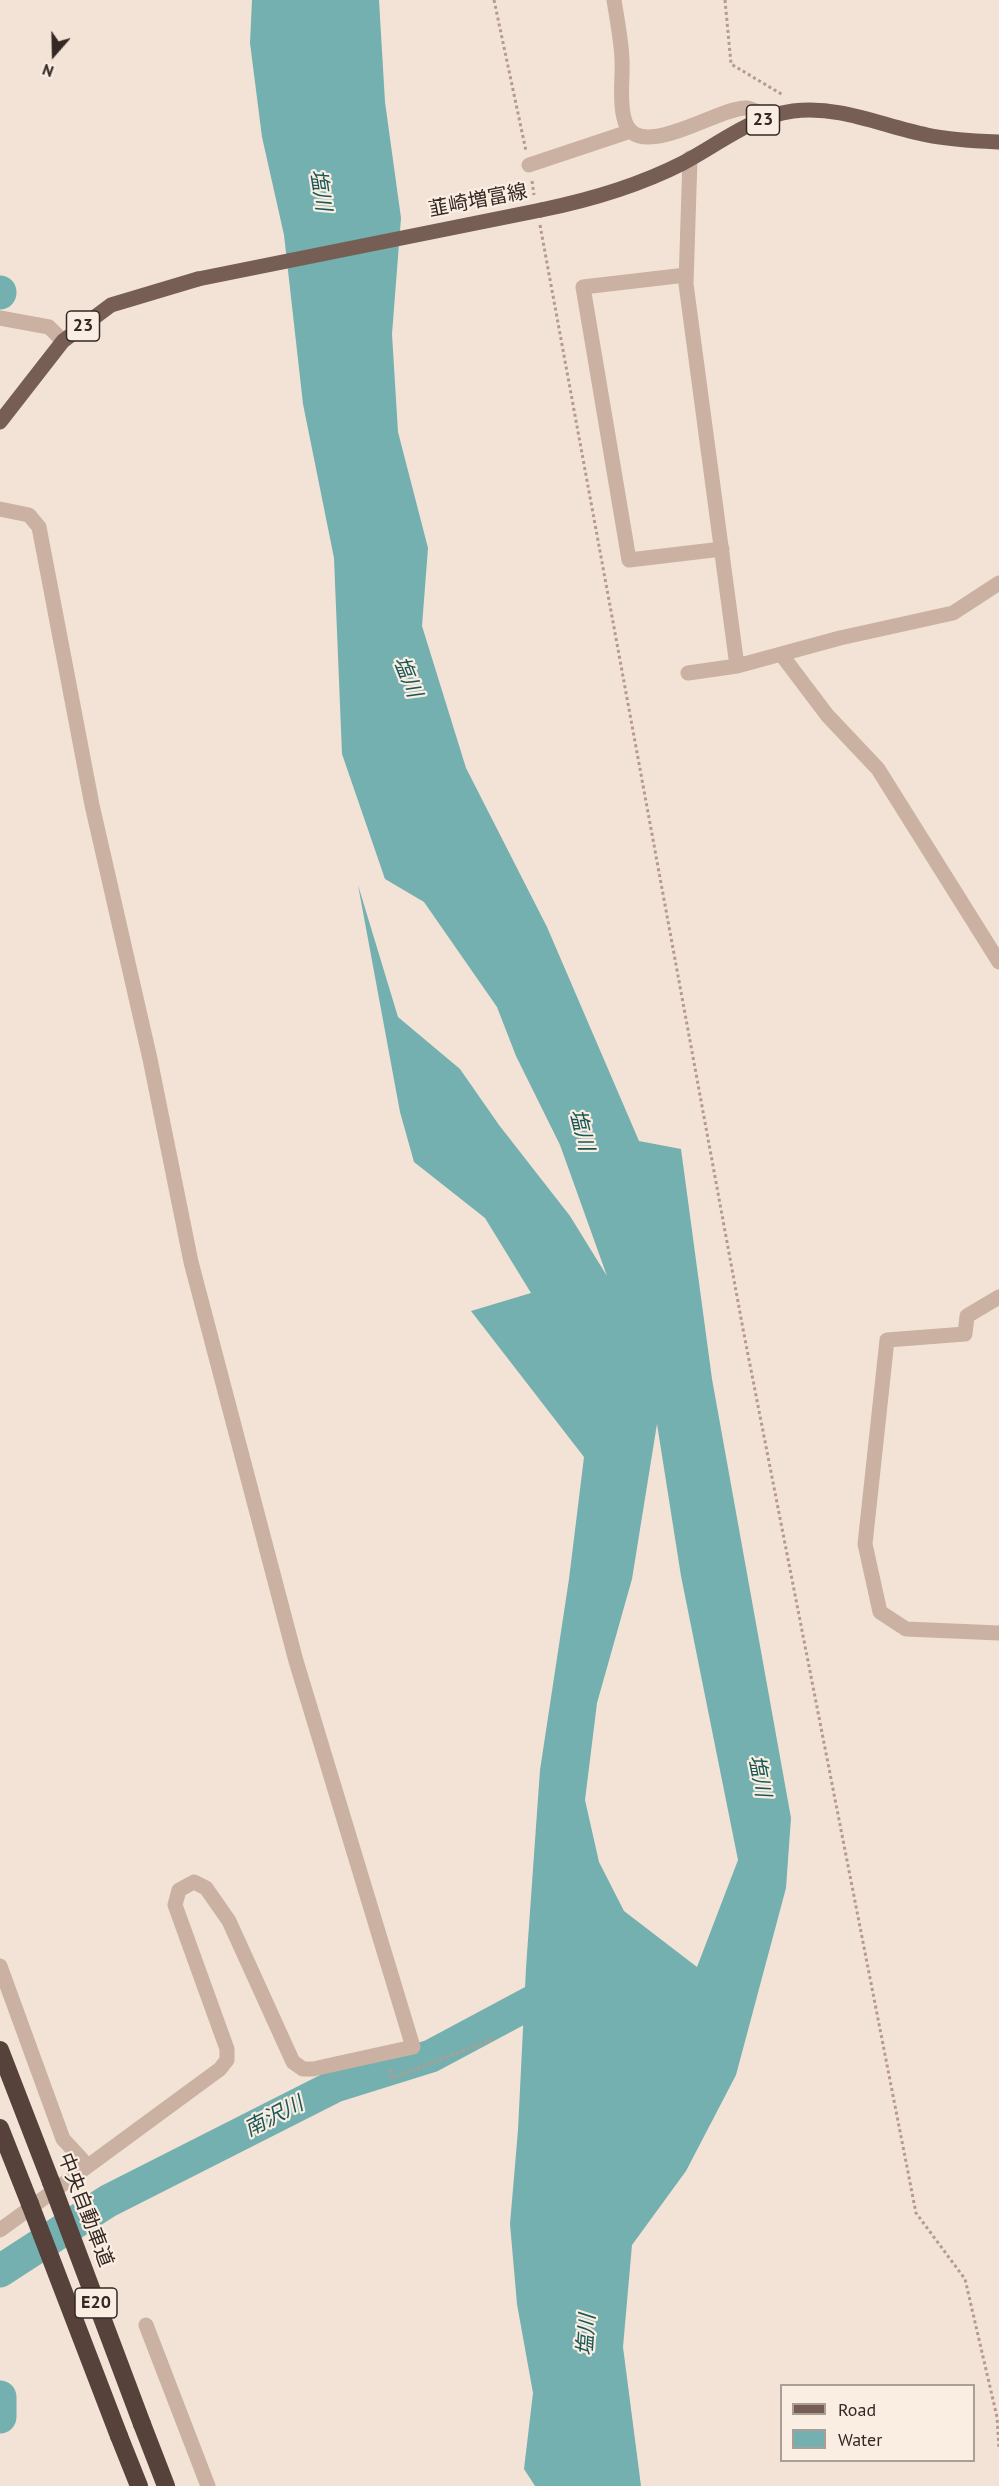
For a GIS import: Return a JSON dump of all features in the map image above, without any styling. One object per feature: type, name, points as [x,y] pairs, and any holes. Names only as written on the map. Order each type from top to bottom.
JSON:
[{"type":"highway","name":"中央自動車道","points":[[0,2050],[166,2486]]},
{"type":"highway","name":"E20","points":[[0,2128],[139,2486]]},
{"type":"main road","name":"韮崎増富線","points":[[0,422],[63,341],[111,305],[198,279],[601,197],[690,158],[737,130],[768,117],[807,110],[846,113],[927,135],[999,142]]},
{"type":"street","points":[[614,0],[622,57],[624,120],[631,131]]},
{"type":"street","points":[[529,165],[631,131],[648,137],[668,135],[719,115],[747,108],[768,117]]},
{"type":"street","points":[[690,158],[686,275],[737,666]]},
{"type":"street","points":[[686,275],[583,287],[629,560],[722,549]]},
{"type":"street","points":[[0,318],[49,327],[63,341]]},
{"type":"street","points":[[0,509],[29,515],[39,527],[92,805],[150,1059],[191,1262],[296,1661],[413,2047],[313,2069],[303,2069],[293,2062],[229,1921],[206,1888],[194,1882],[178,1890],[175,1905],[227,2049],[227,2060],[220,2069],[0,2230]]},
{"type":"street","points":[[688,673],[737,666],[953,613],[999,583]]},
{"type":"street","points":[[781,654],[827,715],[878,769],[999,962]]},
{"type":"street","points":[[999,1297],[967,1316],[965,1334],[887,1340],[865,1544],[880,1612],[906,1629],[999,1633]]},
{"type":"street","points":[[0,1966],[63,2139],[88,2166]]},
{"type":"street","points":[[146,2325],[208,2486]]},
{"type":"path","points":[[494,0],[538,211],[743,1329],[916,2213],[965,2278],[997,2417],[999,2448]]},
{"type":"path","points":[[725,0],[731,64],[807,110]]},
{"type":"path","points":[[387,2053],[392,2078],[494,2039]]},
{"type":"water","name":"塩川","points":[[252,0],[379,0],[385,102],[401,218],[392,334],[398,432],[428,548],[422,626],[466,768],[547,927],[639,1141],[681,1149],[712,1379],[791,1818],[786,1888],[736,2075],[686,2171],[632,2245],[623,2347],[641,2486],[535,2486],[524,2469],[533,2393],[517,2304],[510,2224],[540,1770],[569,1579],[584,1457],[471,1311],[531,1293],[485,1218],[414,1162],[400,1112],[358,885],[398,1017],[460,1069],[499,1125],[570,1216],[607,1276],[560,1145],[516,1056],[497,1007],[424,902],[385,879],[342,754],[334,558],[303,404],[284,235],[262,137],[250,43]],"holes":[[[657,1424],[681,1576],[738,1860],[697,1967],[624,1911],[599,1862],[585,1800],[597,1703],[632,1579]]]},
{"type":"waterway","name":"南沢川","points":[[0,2271],[108,2201],[335,2086],[431,2056],[560,1987]]},
{"type":"waterway","name":"南沢川","points":[[0,2397],[0,2417]]}]
